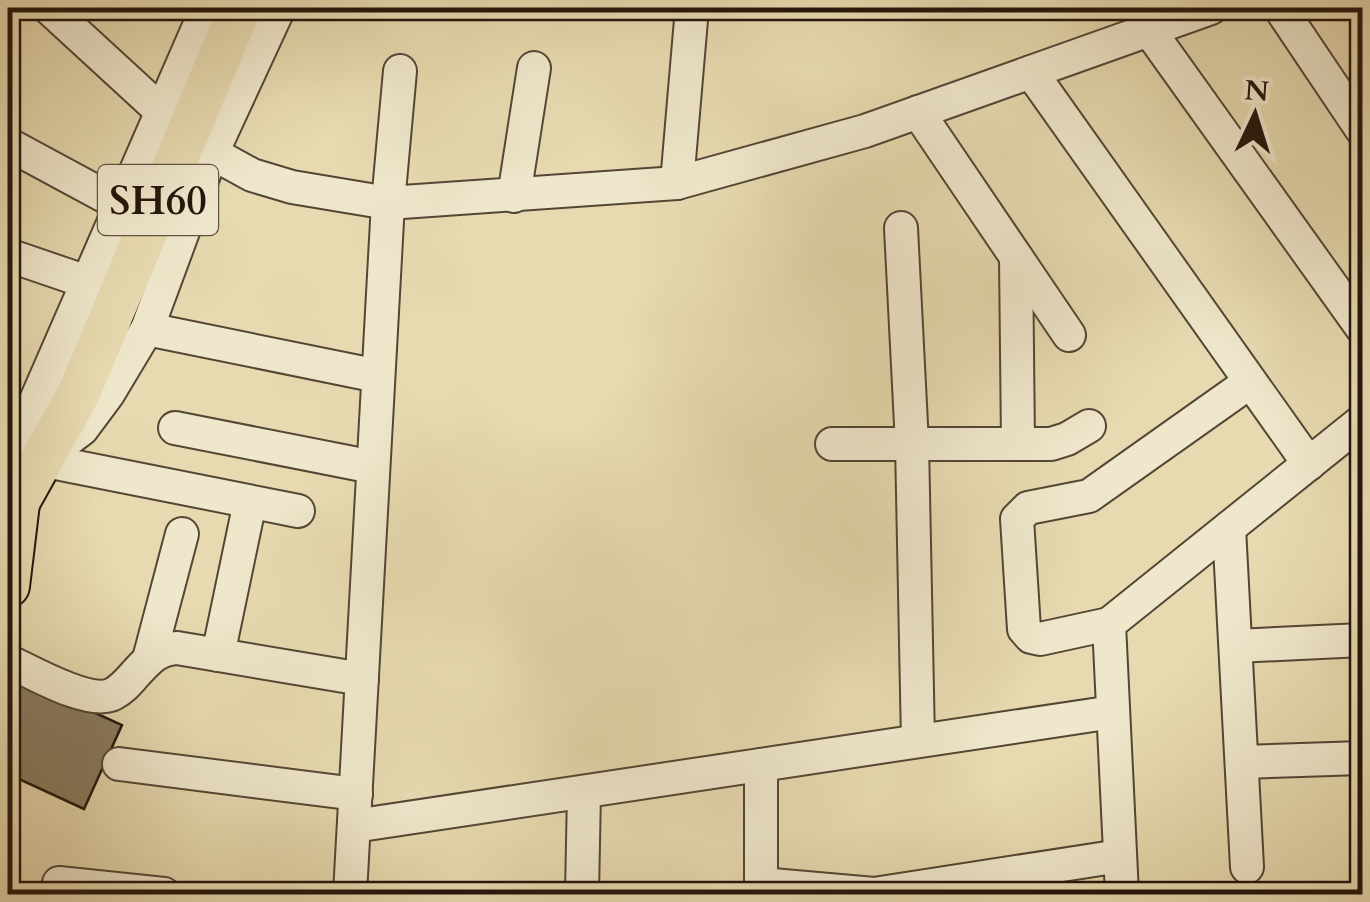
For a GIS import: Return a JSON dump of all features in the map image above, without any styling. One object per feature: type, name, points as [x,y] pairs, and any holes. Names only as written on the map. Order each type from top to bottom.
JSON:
[{"type":"main road","name":"SH60","points":[[8,586],[13,511],[33,432],[85,378],[240,8]]},
{"type":"street","points":[[48,8],[162,110]]},
{"type":"street","points":[[33,432],[88,282],[207,8]]},
{"type":"street","points":[[33,432],[70,438],[82,428],[108,394],[147,329],[212,153],[278,8]]},
{"type":"street","points":[[677,183],[690,8]]},
{"type":"street","points":[[212,153],[252,174],[292,187],[388,203],[677,183],[865,131],[1211,8]]},
{"type":"street","points":[[1280,8],[1362,130]]},
{"type":"street","points":[[1149,30],[1362,328]]},
{"type":"street","points":[[514,196],[534,68]]},
{"type":"street","points":[[350,894],[388,203],[400,71]]},
{"type":"street","points":[[1031,72],[1309,464]]},
{"type":"street","points":[[918,112],[1069,334]]},
{"type":"street","points":[[8,144],[120,205]]},
{"type":"street","points":[[902,228],[912,444],[918,741]]},
{"type":"street","points":[[8,254],[88,282]]},
{"type":"street","points":[[1016,257],[1018,444]]},
{"type":"street","points":[[147,329],[378,376]]},
{"type":"street","points":[[1250,382],[1089,496],[1028,508],[1018,520],[1024,630],[1031,637],[1040,639],[1109,624],[1362,421]]},
{"type":"street","points":[[832,444],[1051,444],[1089,426]]},
{"type":"street","points":[[175,428],[374,467]]},
{"type":"street","points":[[33,432],[250,502],[298,511]]},
{"type":"street","points":[[218,655],[250,502]]},
{"type":"street","points":[[1229,528],[1246,867]]},
{"type":"street","points":[[149,659],[182,534]]},
{"type":"street","points":[[1109,624],[1122,894]]},
{"type":"street","points":[[1236,646],[1362,640]]},
{"type":"street","points":[[8,661],[94,698],[119,690],[163,649],[177,648],[362,678]]},
{"type":"street","points":[[354,826],[1114,712]]},
{"type":"street","points":[[1243,762],[1362,758]]},
{"type":"street","points":[[119,764],[356,794]]},
{"type":"street","points":[[762,765],[761,889],[874,894],[1120,856]]},
{"type":"street","points":[[582,894],[584,792]]},
{"type":"street","points":[[59,883],[164,894]]},
{"type":"building","points":[[10,674],[122,725],[84,809],[8,774]]}]
